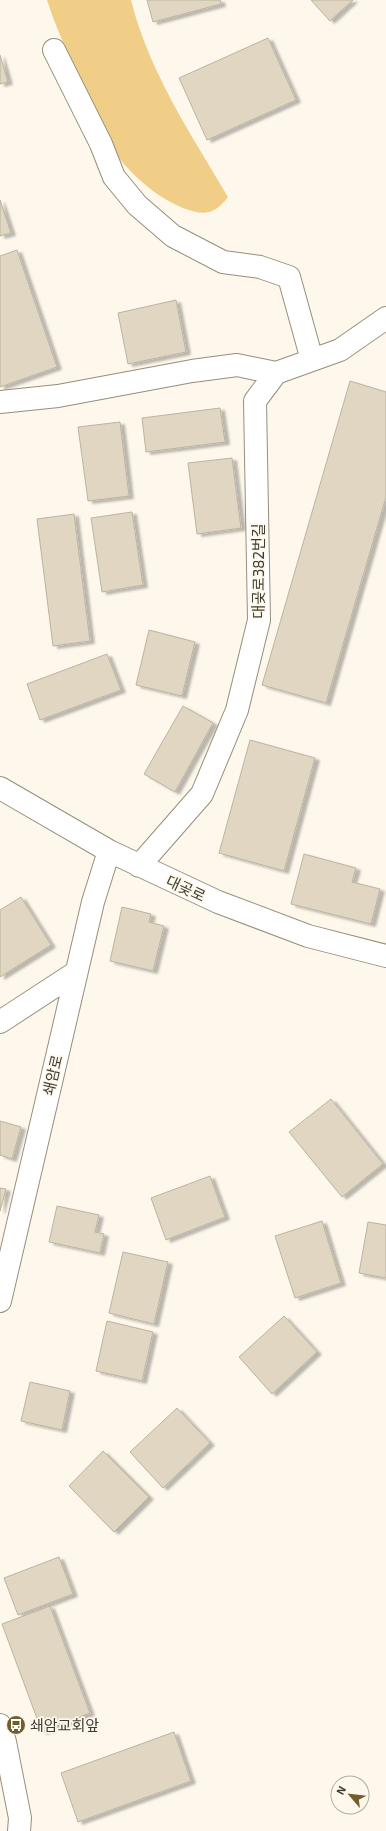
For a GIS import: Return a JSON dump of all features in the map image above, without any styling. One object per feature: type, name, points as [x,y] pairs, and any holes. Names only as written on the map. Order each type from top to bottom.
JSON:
[{"type":"street","points":[[54,50],[101,144],[114,177],[137,205],[173,236],[223,262],[260,267],[289,277],[312,360]]},
{"type":"street","points":[[0,402],[58,396],[192,371],[237,365],[276,373],[340,350],[386,318]]},
{"type":"street","name":"대곶로382번길","points":[[139,866],[202,794],[237,710],[259,620],[255,401],[276,373]]},
{"type":"street","name":"대곶로","points":[[0,788],[109,851],[218,902],[308,936],[386,956]]},
{"type":"street","name":"쇄암로","points":[[0,1301],[75,973],[93,902],[109,851]]},
{"type":"street","points":[[0,1022],[75,973]]},
{"type":"street","points":[[0,1725],[5,1742],[20,1818],[19,1831]]},
{"type":"shaded area","points":[[47,0],[131,0],[139,27],[149,52],[172,102],[228,197],[223,203],[208,212],[203,213],[190,211],[174,204],[150,189],[123,163],[113,147],[58,31]]},
{"type":"building","points":[[147,0],[220,0],[221,4],[153,22]]},
{"type":"building","points":[[311,0],[353,0],[330,21]]},
{"type":"building","points":[[268,38],[296,100],[207,140],[179,78]]},
{"type":"building","points":[[0,55],[8,82],[0,84]]},
{"type":"building","points":[[0,200],[11,233],[0,236]]},
{"type":"building","points":[[17,250],[57,367],[0,387],[0,256]]},
{"type":"building","points":[[176,300],[186,352],[128,364],[118,313]]},
{"type":"building","points":[[350,381],[386,392],[386,497],[326,703],[262,685]]},
{"type":"building","points":[[220,408],[225,442],[146,452],[142,418]]},
{"type":"building","points":[[120,422],[129,496],[88,501],[78,427]]},
{"type":"building","points":[[232,458],[241,528],[197,534],[188,463]]},
{"type":"building","points":[[132,512],[143,585],[102,592],[91,518]]},
{"type":"building","points":[[74,514],[90,641],[53,646],[37,519]]},
{"type":"building","points":[[149,630],[195,642],[182,696],[136,685]]},
{"type":"building","points":[[107,654],[121,690],[40,720],[27,684]]},
{"type":"building","points":[[183,706],[213,723],[175,792],[144,774]]},
{"type":"building","points":[[250,740],[315,758],[284,871],[219,853]]},
{"type":"building","points":[[304,854],[356,868],[352,882],[380,889],[371,924],[291,904]]},
{"type":"building","points":[[21,897],[51,945],[0,977],[0,910]]},
{"type":"building","points":[[122,907],[151,914],[149,922],[164,926],[153,971],[110,961]]},
{"type":"building","points":[[331,1099],[383,1164],[342,1197],[289,1132]]},
{"type":"building","points":[[0,1121],[21,1127],[12,1159],[0,1155]]},
{"type":"building","points":[[210,1176],[225,1217],[166,1240],[151,1198]]},
{"type":"building","points":[[0,1188],[6,1189],[0,1211]]},
{"type":"building","points":[[57,1206],[99,1215],[95,1232],[104,1234],[100,1253],[49,1242]]},
{"type":"building","points":[[322,1221],[341,1283],[295,1298],[275,1236]]},
{"type":"building","points":[[368,1222],[386,1225],[386,1278],[359,1273]]},
{"type":"building","points":[[123,1252],[168,1262],[154,1324],[109,1313]]},
{"type":"building","points":[[284,1316],[317,1352],[272,1394],[239,1357]]},
{"type":"building","points":[[107,1321],[153,1332],[142,1381],[96,1371]]},
{"type":"building","points":[[30,1382],[70,1391],[62,1430],[21,1421]]},
{"type":"building","points":[[177,1408],[210,1443],[163,1488],[130,1452]]},
{"type":"building","points":[[103,1451],[149,1497],[114,1532],[69,1486]]},
{"type":"building","points":[[59,1557],[73,1594],[18,1615],[4,1578]]},
{"type":"building","points":[[50,1606],[90,1713],[42,1732],[2,1624]]},
{"type":"building","points":[[174,1732],[191,1781],[78,1822],[61,1773]]},
{"type":"place","name":"쇄암교회앞","points":[[16,1725]]}]
